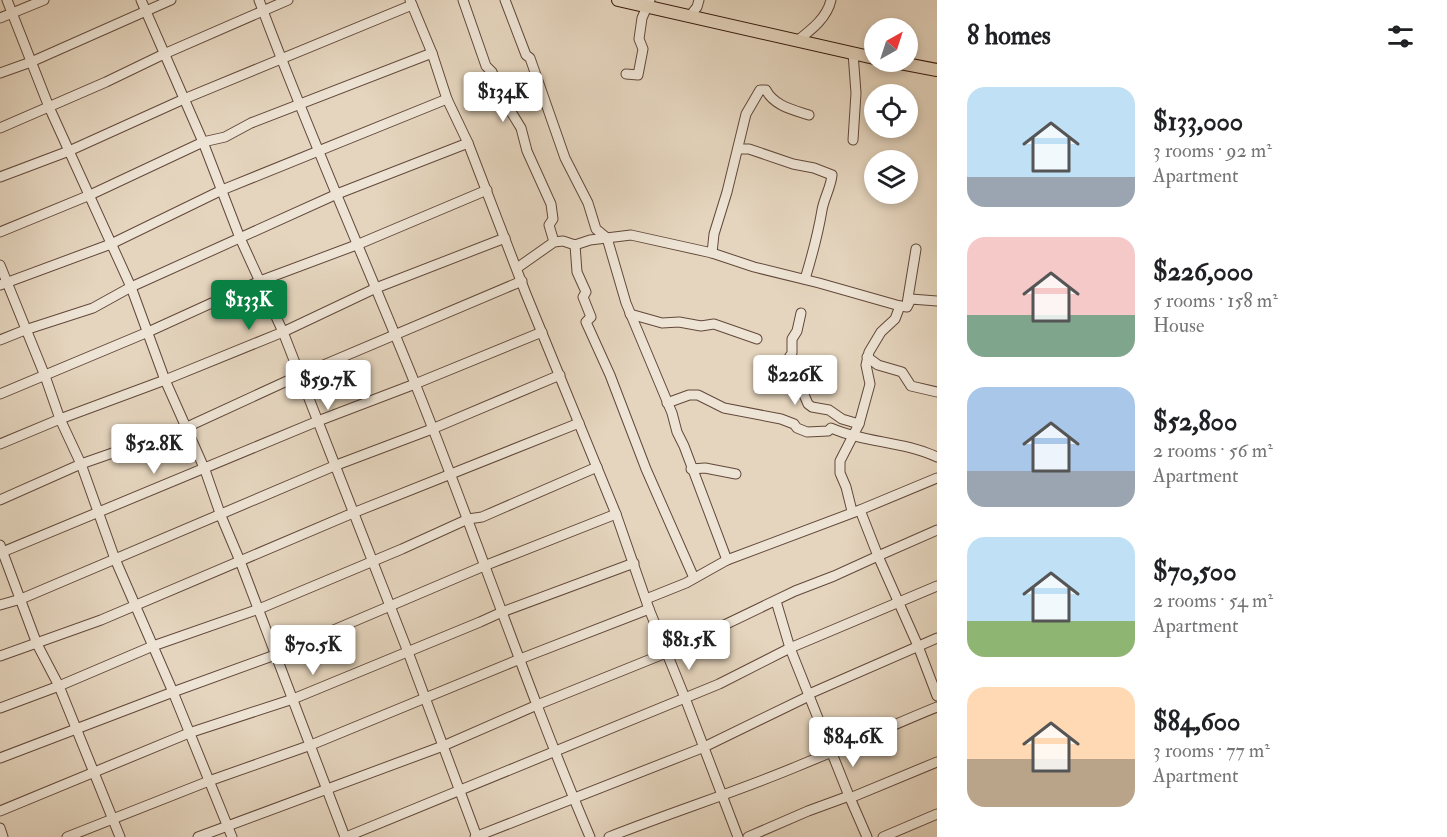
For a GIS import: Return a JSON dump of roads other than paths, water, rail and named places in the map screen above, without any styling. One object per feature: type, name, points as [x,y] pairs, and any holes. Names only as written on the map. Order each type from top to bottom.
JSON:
[{"type":"main road","points":[[618,0],[649,3],[689,17],[864,55]]},
{"type":"main road","points":[[918,66],[937,70]]},
{"type":"street","points":[[7,0],[49,107],[131,287],[165,380],[205,470],[346,837],[719,684],[790,648],[937,586]]},
{"type":"street","points":[[0,18],[44,0]]},
{"type":"street","points":[[141,0],[203,142],[240,238],[283,332],[426,699],[476,837],[702,748],[809,695],[937,638]]},
{"type":"street","points":[[0,73],[171,0]]},
{"type":"street","points":[[259,0],[451,475],[537,705],[590,837]]},
{"type":"street","points":[[0,128],[288,0]]},
{"type":"street","points":[[463,0],[486,66],[492,72],[504,102],[521,128],[527,152],[550,204],[553,219],[549,225],[554,242]]},
{"type":"street","points":[[506,0],[526,55],[530,58],[543,91],[565,158],[588,203],[596,229],[607,238],[630,314],[727,560]]},
{"type":"street","points":[[689,17],[697,7],[699,0]]},
{"type":"street","points":[[797,41],[816,26],[829,8],[831,0]]},
{"type":"street","points":[[0,177],[69,151],[411,2],[432,52],[447,99],[468,143],[616,514],[647,604],[738,837]]},
{"type":"street","points":[[626,74],[638,75],[644,49],[639,39],[642,18],[649,3]]},
{"type":"street","points":[[0,232],[90,195],[203,142],[225,137],[251,123],[432,52]]},
{"type":"street","points":[[853,53],[856,93],[853,140]]},
{"type":"street","points":[[712,253],[714,234],[746,114],[760,90],[766,90],[770,98],[783,106],[810,115]]},
{"type":"street","points":[[3,284],[111,244],[222,190],[447,99]]},
{"type":"street","points":[[0,340],[93,308],[131,287],[337,194],[468,143]]},
{"type":"street","points":[[738,149],[749,149],[832,175],[805,279]]},
{"type":"street","points":[[0,394],[148,332],[260,281],[359,244],[487,190]]},
{"type":"street","points":[[517,268],[554,242],[564,241],[575,245],[590,240],[631,235],[712,253],[754,267],[903,306]]},
{"type":"street","points":[[0,444],[283,332],[376,288],[505,238]]},
{"type":"street","points":[[575,245],[577,272],[586,292],[583,297],[591,317],[586,322],[610,375],[646,469],[694,578]]},
{"type":"street","points":[[903,306],[916,249]]},
{"type":"street","points":[[0,266],[3,284],[45,375],[115,559],[173,692],[232,837]]},
{"type":"street","points":[[0,500],[81,465],[187,427],[394,334],[522,281]]},
{"type":"street","points":[[937,301],[911,299],[874,341],[867,357],[866,365],[870,384],[859,424],[839,467],[856,511],[918,646],[937,696]]},
{"type":"street","points":[[801,313],[797,331],[792,339],[793,350],[785,364],[785,373],[799,383],[808,404],[812,407],[829,410],[842,419],[859,424]]},
{"type":"street","points":[[630,314],[662,323],[679,322],[701,326],[714,324],[757,339]]},
{"type":"street","points":[[120,837],[59,687],[37,644],[1,550],[205,470],[318,421],[542,332]]},
{"type":"street","points":[[867,357],[878,365],[902,372],[911,386],[937,392]]},
{"type":"street","points":[[0,605],[21,599],[221,516],[334,466],[432,429],[560,375]]},
{"type":"street","points":[[667,403],[689,395],[698,395],[724,408],[781,419],[807,432],[828,431],[831,428],[873,441],[913,448],[937,457]]},
{"type":"street","points":[[0,656],[136,606],[353,513],[579,423]]},
{"type":"street","points":[[0,708],[59,687],[153,646],[259,609],[468,519],[482,517],[597,467]]},
{"type":"street","points":[[691,469],[705,468],[736,474]]},
{"type":"street","points":[[67,837],[426,699],[647,604],[727,560],[937,478]]},
{"type":"street","points":[[0,758],[275,655],[484,566],[616,514]]},
{"type":"street","points":[[198,837],[443,746],[666,653],[795,591],[937,530]]},
{"type":"street","points":[[0,811],[189,733],[293,699],[502,612],[634,563]]},
{"type":"street","points":[[776,601],[790,648],[867,837]]},
{"type":"street","points":[[609,837],[800,766],[832,750],[937,707]]},
{"type":"street","points":[[748,837],[808,811],[850,797],[937,762]]},
{"type":"street","points":[[883,837],[937,814]]},
{"type":"street","points":[[0,828],[3,837]]}]
